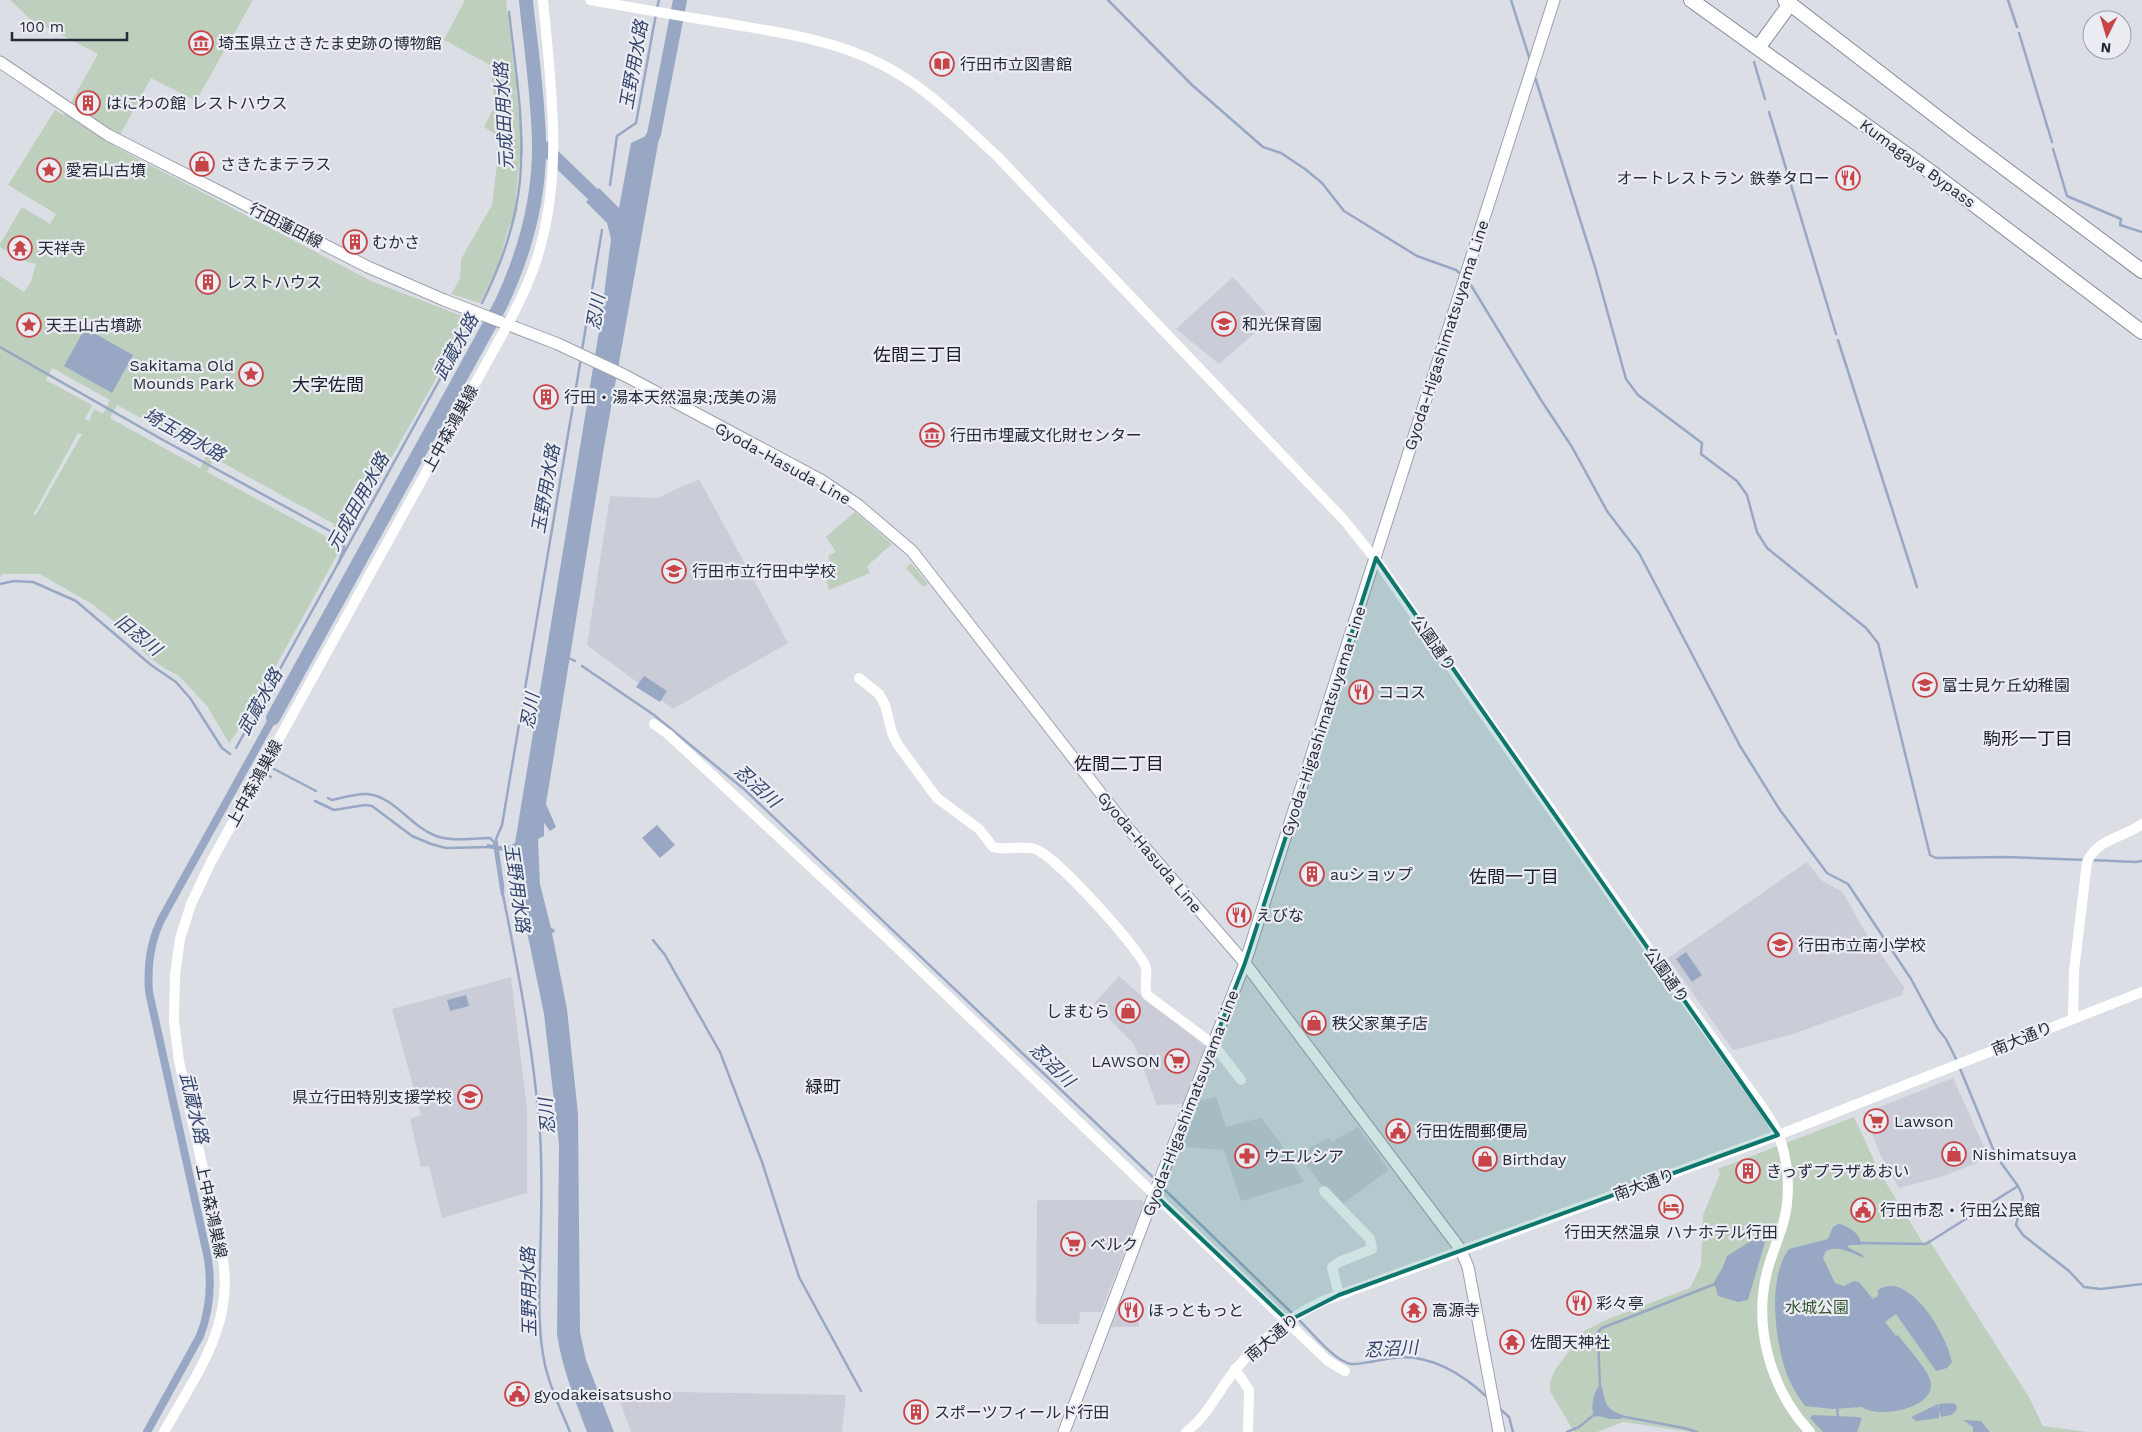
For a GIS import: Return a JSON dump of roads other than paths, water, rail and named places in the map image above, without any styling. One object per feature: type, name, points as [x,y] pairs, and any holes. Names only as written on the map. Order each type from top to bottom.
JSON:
[{"type":"highway","name":"Kumagaya Bypass","points":[[1691,0],[1935,174],[2142,332]]},
{"type":"highway","points":[[1758,48],[1788,2],[1963,137],[2142,271]]},
{"type":"main road","name":"Gyoda-Higashimatsuyama Line","points":[[1064,1432],[1154,1194],[1245,962],[1554,0]]},
{"type":"main road","name":"行田蓮田線","points":[[0,62],[108,135],[368,267],[584,355]]},
{"type":"main road","name":"Gyoda-Hasuda Line","points":[[584,355],[821,480],[858,505],[912,551],[1127,827],[1245,962],[1461,1250],[1468,1267],[1499,1432]]},
{"type":"street","name":"上中森鴻巣線","points":[[164,1432],[214,1339],[221,1319],[225,1294],[222,1254],[175,1034],[175,974],[178,949],[188,914],[211,862],[504,323],[526,286],[538,257],[547,220],[553,170],[554,140],[543,0]]},
{"type":"street","name":"公園通り","points":[[590,0],[780,33],[848,49],[882,64],[934,98],[996,155],[1344,520],[1376,558],[1676,988],[1759,1103],[1778,1135],[1786,1169],[1788,1197],[1783,1223],[1765,1283],[1762,1314],[1764,1335],[1770,1363],[1782,1393],[1810,1432]]},
{"type":"street","points":[[859,678],[879,694],[885,705],[892,733],[898,745],[937,798],[979,829],[993,847],[1036,849],[1049,858],[1097,904],[1138,953],[1146,967],[1144,989],[1147,994],[1214,1045],[1241,1080]]},
{"type":"street","points":[[654,724],[668,734],[886,936],[1328,1361],[1344,1371]]},
{"type":"street","points":[[2073,1018],[2074,971],[2089,858],[2103,842],[2133,830],[2142,824]]},
{"type":"street","name":"南大通り","points":[[1186,1432],[1206,1411],[1235,1369],[1256,1347],[1306,1309],[1339,1294],[1778,1135],[2142,992]]},
{"type":"street","points":[[1324,1191],[1370,1239],[1372,1249],[1339,1262],[1332,1267],[1339,1294]]},
{"type":"street","points":[[1235,1369],[1249,1390],[1248,1432]]},
{"type":"water","points":[[646,136],[659,138],[604,447],[546,804],[556,827],[550,831],[544,823],[544,836],[538,839],[540,884],[551,928],[555,932],[552,933],[567,1009],[578,1114],[580,1332],[586,1360],[614,1432],[587,1432],[566,1372],[557,1334],[559,1144],[544,1014],[516,878],[514,853],[487,848],[487,844],[507,847],[515,843],[601,319],[611,239],[607,223],[586,202],[599,188],[619,208],[631,143]]},
{"type":"water","points":[[85,328],[133,355],[112,393],[64,366]]},
{"type":"water","points":[[644,676],[667,691],[660,702],[636,687]]},
{"type":"water","points":[[657,825],[675,845],[660,858],[642,838]]},
{"type":"water","points":[[1686,952],[1702,975],[1692,982],[1676,959]]},
{"type":"water","points":[[466,995],[469,1006],[450,1011],[447,1000]]},
{"type":"water","points":[[1838,1224],[1850,1228],[1859,1237],[1861,1245],[1850,1245],[1847,1247],[1863,1255],[1864,1258],[1840,1249],[1826,1251],[1823,1258],[1835,1283],[1844,1286],[1854,1281],[1859,1282],[1873,1299],[1878,1296],[1878,1290],[1890,1286],[1902,1289],[1914,1297],[1925,1309],[1943,1337],[1949,1351],[1952,1362],[1947,1368],[1936,1371],[1896,1314],[1885,1322],[1917,1358],[1931,1383],[1930,1392],[1915,1405],[1892,1412],[1880,1412],[1862,1407],[1833,1409],[1805,1406],[1794,1390],[1788,1376],[1782,1359],[1776,1327],[1775,1309],[1775,1292],[1782,1261],[1789,1249],[1828,1239],[1833,1227]]},
{"type":"water","points":[[1759,1236],[1765,1236],[1766,1239],[1748,1300],[1738,1302],[1718,1296],[1714,1282],[1727,1256]]},
{"type":"water","points":[[1602,1387],[1607,1405],[1623,1415],[1621,1419],[1595,1417],[1592,1406],[1593,1399],[1597,1388]]},
{"type":"water","points":[[1938,1404],[1939,1409],[1939,1404],[1956,1404],[1957,1410],[1951,1415],[1941,1417],[1939,1411],[1939,1418],[1916,1421],[1911,1417]]},
{"type":"water","points":[[1813,1415],[1862,1418],[1857,1432],[1823,1432],[1810,1418]]},
{"type":"water","points":[[1963,1420],[1981,1421],[1990,1432],[1973,1432],[1973,1427]]},
{"type":"waterway","name":"玉野用水路","points":[[657,8],[659,0]]},
{"type":"waterway","name":"忍川","points":[[645,152],[654,134],[680,0]]},
{"type":"waterway","points":[[1108,0],[1192,85],[1263,147],[1281,153],[1322,183],[1344,211],[1417,256],[1456,270],[1463,276]]},
{"type":"waterway","points":[[1511,0],[1530,60]]},
{"type":"waterway","points":[[2008,0],[2017,27]]},
{"type":"waterway","name":"武蔵水路","points":[[273,718],[510,285],[524,245],[534,204],[539,163],[537,107],[526,1]]},
{"type":"waterway","name":"元成田用水路","points":[[482,303],[507,243],[515,212],[520,180],[520,117],[509,12]]},
{"type":"waterway","name":"玉野用水路","points":[[610,185],[617,136],[636,123],[656,14]]},
{"type":"waterway","points":[[2019,33],[2052,142]]},
{"type":"waterway","points":[[1754,62],[1765,99]]},
{"type":"waterway","points":[[1534,74],[1595,267],[1626,379],[1638,395],[1702,443],[1701,454],[1737,481],[1747,495],[1757,532],[1767,548],[1866,628],[1878,643],[1930,855],[1936,858],[2006,857],[2086,860]]},
{"type":"waterway","points":[[1769,112],[1836,334]]},
{"type":"waterway","points":[[545,148],[605,206]]},
{"type":"waterway","points":[[2053,149],[2067,196],[2121,219],[2120,225],[2142,232]]},
{"type":"waterway","name":"玉野用水路","points":[[582,350],[602,230]]},
{"type":"waterway","points":[[1469,282],[1572,447],[1607,511],[1639,553],[1740,746],[1780,810],[1827,873],[1848,884],[1911,979],[1957,1061]]},
{"type":"waterway","name":"元成田用水路","points":[[265,696],[472,321]]},
{"type":"waterway","points":[[1838,340],[1917,587]]},
{"type":"waterway","name":"埼玉用水路","points":[[0,347],[163,440],[330,531]]},
{"type":"waterway","name":"玉野用水路","points":[[570,1432],[550,1382],[541,1341],[539,1304],[542,1200],[540,1134],[534,1073],[515,955],[503,895],[496,839],[502,825],[581,358]]},
{"type":"waterway","name":"埼玉用水路","points":[[338,534],[343,540],[344,548],[338,564]]},
{"type":"waterway","name":"旧忍川","points":[[0,584],[14,581],[33,582],[76,601],[151,665],[176,682],[190,698],[222,748],[230,754]]},
{"type":"waterway","name":"忍沼川","points":[[567,657],[575,661]]},
{"type":"waterway","name":"忍沼川","points":[[582,666],[654,715],[745,790],[1157,1181]]},
{"type":"waterway","name":"元成田用水路","points":[[236,748],[261,703]]},
{"type":"waterway","name":"武蔵水路","points":[[147,1432],[200,1336],[206,1317],[210,1288],[208,1259],[149,992],[150,954],[162,918],[273,718]]},
{"type":"waterway","name":"元成田用水路","points":[[274,769],[316,791]]},
{"type":"waterway","name":"旧忍川","points":[[266,774],[271,777]]},
{"type":"waterway","name":"元成田用水路","points":[[328,798],[332,800],[363,794],[377,796],[386,800],[418,826],[436,836],[456,839],[490,838],[494,842],[502,894]]},
{"type":"waterway","name":"旧忍川","points":[[315,801],[334,810],[365,805],[372,806],[412,836],[446,848],[489,847]]},
{"type":"waterway","points":[[2091,860],[2142,861]]},
{"type":"waterway","points":[[653,940],[665,955],[720,1052],[762,1162],[799,1277],[861,1391]]},
{"type":"waterway","points":[[1959,1066],[1996,1156],[2018,1186],[2023,1197],[2016,1225],[2023,1235],[2069,1271],[2084,1287],[2101,1289],[2142,1284]]},
{"type":"waterway","points":[[1860,1243],[1926,1244],[2018,1186]]},
{"type":"waterway","name":"忍沼川","points":[[1162,1187],[1293,1314]]},
{"type":"waterway","name":"忍沼川","points":[[1600,1389],[1598,1332],[1602,1328],[1715,1284]]},
{"type":"waterway","name":"忍沼川","points":[[1298,1319],[1330,1352],[1344,1362],[1354,1364],[1406,1357],[1420,1359],[1445,1367],[1456,1373],[1488,1398]]},
{"type":"waterway","name":"忍沼川","points":[[1498,1407],[1509,1417],[1513,1432]]},
{"type":"waterway","points":[[1837,1407],[1838,1418]]},
{"type":"waterway","name":"忍沼川","points":[[1567,1432],[1579,1427],[1595,1414]]},
{"type":"waterway","points":[[1620,1416],[1697,1432]]},
{"type":"place","name":"埼玉県立さきたま史跡の博物館","points":[[201,43]]},
{"type":"place","name":"行田市立図書館","points":[[942,64]]},
{"type":"place","name":"はにわの館 レストハウス","points":[[88,103]]},
{"type":"place","name":"さきたまテラス","points":[[202,164]]},
{"type":"place","name":"愛宕山古墳","points":[[49,170]]},
{"type":"place","name":"オートレストラン 鉄拳タロー","points":[[1848,178]]},
{"type":"place","name":"むかさ","points":[[355,242]]},
{"type":"place","name":"天祥寺","points":[[20,248]]},
{"type":"place","name":"レストハウス","points":[[208,282]]},
{"type":"place","name":"和光保育園","points":[[1224,324]]},
{"type":"place","name":"天王山古墳跡","points":[[29,325]]},
{"type":"place","name":"Sakitama Old Mounds Park","points":[[251,374]]},
{"type":"place","name":"行田・湯本天然温泉;茂美の湯","points":[[546,397]]},
{"type":"place","name":"行田市埋蔵文化財センター","points":[[932,435]]},
{"type":"place","name":"行田市立行田中学校","points":[[674,571]]},
{"type":"place","name":"富士見ケ丘幼稚園","points":[[1925,685]]},
{"type":"place","name":"ココス","points":[[1361,692]]},
{"type":"place","name":"auショップ","points":[[1312,874]]},
{"type":"place","name":"えびな","points":[[1239,915]]},
{"type":"place","name":"行田市立南小学校","points":[[1780,945]]},
{"type":"place","name":"しまむら","points":[[1128,1011]]},
{"type":"place","name":"秩父家菓子店","points":[[1314,1023]]},
{"type":"place","name":"LAWSON","points":[[1177,1061]]},
{"type":"place","name":"県立行田特別支援学校","points":[[470,1097]]},
{"type":"place","name":"Lawson","points":[[1876,1121]]},
{"type":"place","name":"行田佐間郵便局","points":[[1398,1131]]},
{"type":"place","name":"Nishimatsuya","points":[[1954,1154]]},
{"type":"place","name":"ウエルシア","points":[[1247,1156]]},
{"type":"place","name":"Birthday","points":[[1485,1159]]},
{"type":"place","name":"きっずプラザあおい","points":[[1748,1171]]},
{"type":"place","name":"行田天然温泉 ハナホテル行田","points":[[1671,1207]]},
{"type":"place","name":"行田市忍・行田公民館","points":[[1863,1210]]},
{"type":"place","name":"ベルク","points":[[1073,1244]]},
{"type":"place","name":"彩々亭","points":[[1579,1303]]},
{"type":"place","name":"ほっともっと","points":[[1131,1310]]},
{"type":"place","name":"高源寺","points":[[1414,1310]]},
{"type":"place","name":"佐間天神社","points":[[1512,1342]]},
{"type":"place","name":"gyodakeisatsusho","points":[[517,1394]]},
{"type":"place","name":"スポーツフィールド行田","points":[[916,1412]]},
{"type":"district","name":"佐間三丁目","points":[[918,355]]},
{"type":"district","name":"大字佐間","points":[[328,385]]},
{"type":"district","name":"駒形一丁目","points":[[2028,739]]},
{"type":"district","name":"佐間二丁目","points":[[1119,764]]},
{"type":"district","name":"佐間一丁目","points":[[1514,877]]},
{"type":"district","name":"緑町","points":[[823,1087]]},
{"type":"park label","name":"水城公園","points":[[1817,1307]]}]
